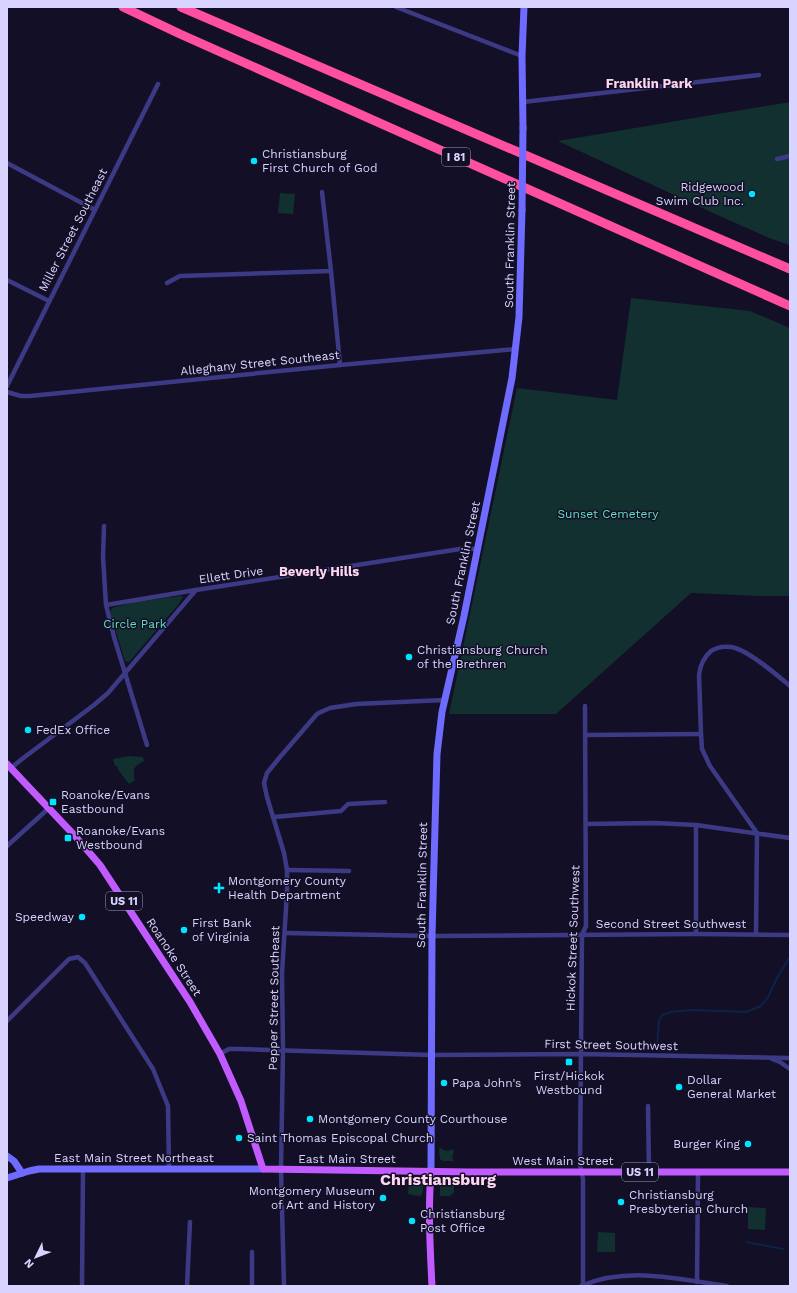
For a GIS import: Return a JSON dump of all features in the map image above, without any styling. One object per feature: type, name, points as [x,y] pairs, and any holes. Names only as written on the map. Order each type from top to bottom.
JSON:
[{"type":"highway","name":"I 81","points":[[123,7],[195,41],[790,306]]},
{"type":"highway","name":"I 81","points":[[181,7],[790,270]]},
{"type":"main road","name":"South Franklin Street","points":[[431,1171],[432,936],[437,754],[444,700],[478,549],[507,405],[516,349],[519,317],[522,210],[522,56],[524,7]]},
{"type":"main road","name":"Roanoke Street","points":[[9,766],[80,841],[106,874],[187,998],[220,1054],[241,1101],[263,1169]]},
{"type":"main road","points":[[7,1156],[14,1161],[22,1173]]},
{"type":"main road","name":"East Main Street Northeast","points":[[7,1178],[39,1169],[263,1169]]},
{"type":"main road","name":"East Main Street","points":[[263,1169],[431,1171]]},
{"type":"main road","name":"West Main Street","points":[[431,1171],[790,1172]]},
{"type":"main road","points":[[431,1171],[429,1198],[429,1244],[432,1286]]},
{"type":"street","points":[[396,7],[522,56]]},
{"type":"street","points":[[523,102],[759,75]]},
{"type":"street","name":"Miller Street Southeast","points":[[7,386],[158,84]]},
{"type":"street","points":[[777,159],[790,156]]},
{"type":"street","points":[[7,163],[95,210]]},
{"type":"street","points":[[322,192],[340,365]]},
{"type":"street","points":[[166,283],[180,276],[331,271]]},
{"type":"street","points":[[7,280],[49,301]]},
{"type":"street","name":"Alleghany Street Southeast","points":[[7,392],[20,396],[30,396],[516,349]]},
{"type":"street","points":[[104,526],[103,558],[106,605],[147,745]]},
{"type":"street","name":"Ellett Drive","points":[[106,605],[460,548],[478,549]]},
{"type":"street","points":[[9,766],[22,759],[108,693],[196,590]]},
{"type":"street","points":[[756,934],[757,833],[710,766],[702,749],[700,667],[707,654],[714,649],[723,646],[733,647],[745,652],[790,686]]},
{"type":"street","name":"Pepper Street Southeast","points":[[284,1286],[281,1169],[283,1050],[282,973],[287,870],[284,853],[264,783],[267,773],[280,757],[317,714],[323,711],[342,706],[444,700]]},
{"type":"street","name":"Hickok Street Southwest","points":[[582,1286],[584,1220],[583,1178],[580,1165],[580,1054],[582,935],[586,926],[585,706]]},
{"type":"street","points":[[586,735],[701,734]]},
{"type":"street","points":[[274,817],[341,811],[348,804],[385,802]]},
{"type":"street","points":[[7,846],[49,808]]},
{"type":"street","points":[[586,824],[655,823],[696,825],[790,838]]},
{"type":"street","points":[[696,825],[696,934]]},
{"type":"street","points":[[287,870],[349,871]]},
{"type":"street","name":"Second Street Southwest","points":[[285,933],[432,936],[696,934],[790,935]]},
{"type":"street","points":[[7,1021],[69,959],[78,957],[85,963],[153,1069],[168,1106],[169,1169]]},
{"type":"street","name":"First Street Southwest","points":[[220,1054],[229,1049],[432,1055],[580,1054],[790,1058]]},
{"type":"street","points":[[768,1058],[780,1062],[790,1069]]},
{"type":"street","points":[[648,1106],[649,1172]]},
{"type":"street","points":[[82,1286],[83,1169]]},
{"type":"street","points":[[697,1282],[698,1172]]},
{"type":"street","points":[[187,1286],[190,1222]]},
{"type":"street","points":[[252,1252],[252,1286]]},
{"type":"street","points":[[582,1286],[623,1276],[648,1276],[727,1286]]},
{"type":"green space","points":[[790,102],[790,245],[769,238],[713,213],[558,141]]},
{"type":"green space","points":[[280,193],[295,194],[293,214],[278,213]]},
{"type":"green space","name":"Sunset Cemetery","points":[[631,298],[750,311],[790,328],[790,596],[691,593],[556,714],[449,714],[517,388],[617,400]]},
{"type":"green space","name":"Circle Park","points":[[183,597],[178,605],[129,662],[125,661],[110,612],[112,608],[136,602]]},
{"type":"green space","points":[[129,756],[143,757],[144,761],[135,768],[135,780],[129,784],[117,766],[115,766],[113,759]]},
{"type":"green space","points":[[441,1148],[443,1150],[449,1151],[451,1149],[454,1151],[452,1157],[454,1161],[443,1161],[440,1159],[439,1149]]},
{"type":"green space","points":[[420,1179],[423,1181],[423,1191],[421,1196],[408,1194],[408,1180]]},
{"type":"green space","points":[[445,1181],[454,1181],[454,1192],[450,1196],[440,1196],[440,1184]]},
{"type":"green space","points":[[748,1207],[766,1208],[765,1230],[748,1229]]},
{"type":"green space","points":[[598,1232],[615,1233],[615,1252],[597,1252]]},
{"type":"waterway","points":[[657,1047],[659,1021],[662,1015],[671,1012],[692,1010],[746,1012],[761,1006],[768,997],[790,956]]},
{"type":"waterway","points":[[746,1242],[783,1249]]},
{"type":"place","name":"Christiansburg First Church of God","points":[[254,161]]},
{"type":"place","name":"Ridgewood Swim Club Inc.","points":[[752,194]]},
{"type":"place","name":"Christiansburg Church of the Brethren","points":[[409,657]]},
{"type":"place","name":"FedEx Office","points":[[28,730]]},
{"type":"place","name":"Roanoke/Evans Eastbound","points":[[53,802]]},
{"type":"place","name":"Roanoke/Evans Westbound","points":[[68,838]]},
{"type":"place","name":"Montgomery County Health Department","points":[[219,888]]},
{"type":"place","name":"Speedway","points":[[82,917]]},
{"type":"place","name":"First Bank of Virginia","points":[[184,930]]},
{"type":"place","name":"First/Hickok Westbound","points":[[569,1062]]},
{"type":"place","name":"Papa John's","points":[[444,1083]]},
{"type":"place","name":"Dollar General Market","points":[[679,1087]]},
{"type":"place","name":"Montgomery County Courthouse","points":[[310,1119]]},
{"type":"place","name":"Saint Thomas Episcopal Church","points":[[239,1138]]},
{"type":"place","name":"Burger King","points":[[748,1144]]},
{"type":"place","name":"Montgomery Museum of Art and History","points":[[383,1198]]},
{"type":"place","name":"Christiansburg Presbyterian Church","points":[[621,1202]]},
{"type":"place","name":"Christiansburg Post Office","points":[[412,1221]]},
{"type":"district","name":"Franklin Park","points":[[649,83]]},
{"type":"district","name":"Beverly Hills","points":[[319,571]]},
{"type":"district","name":"Christiansburg","points":[[438,1179]]}]
